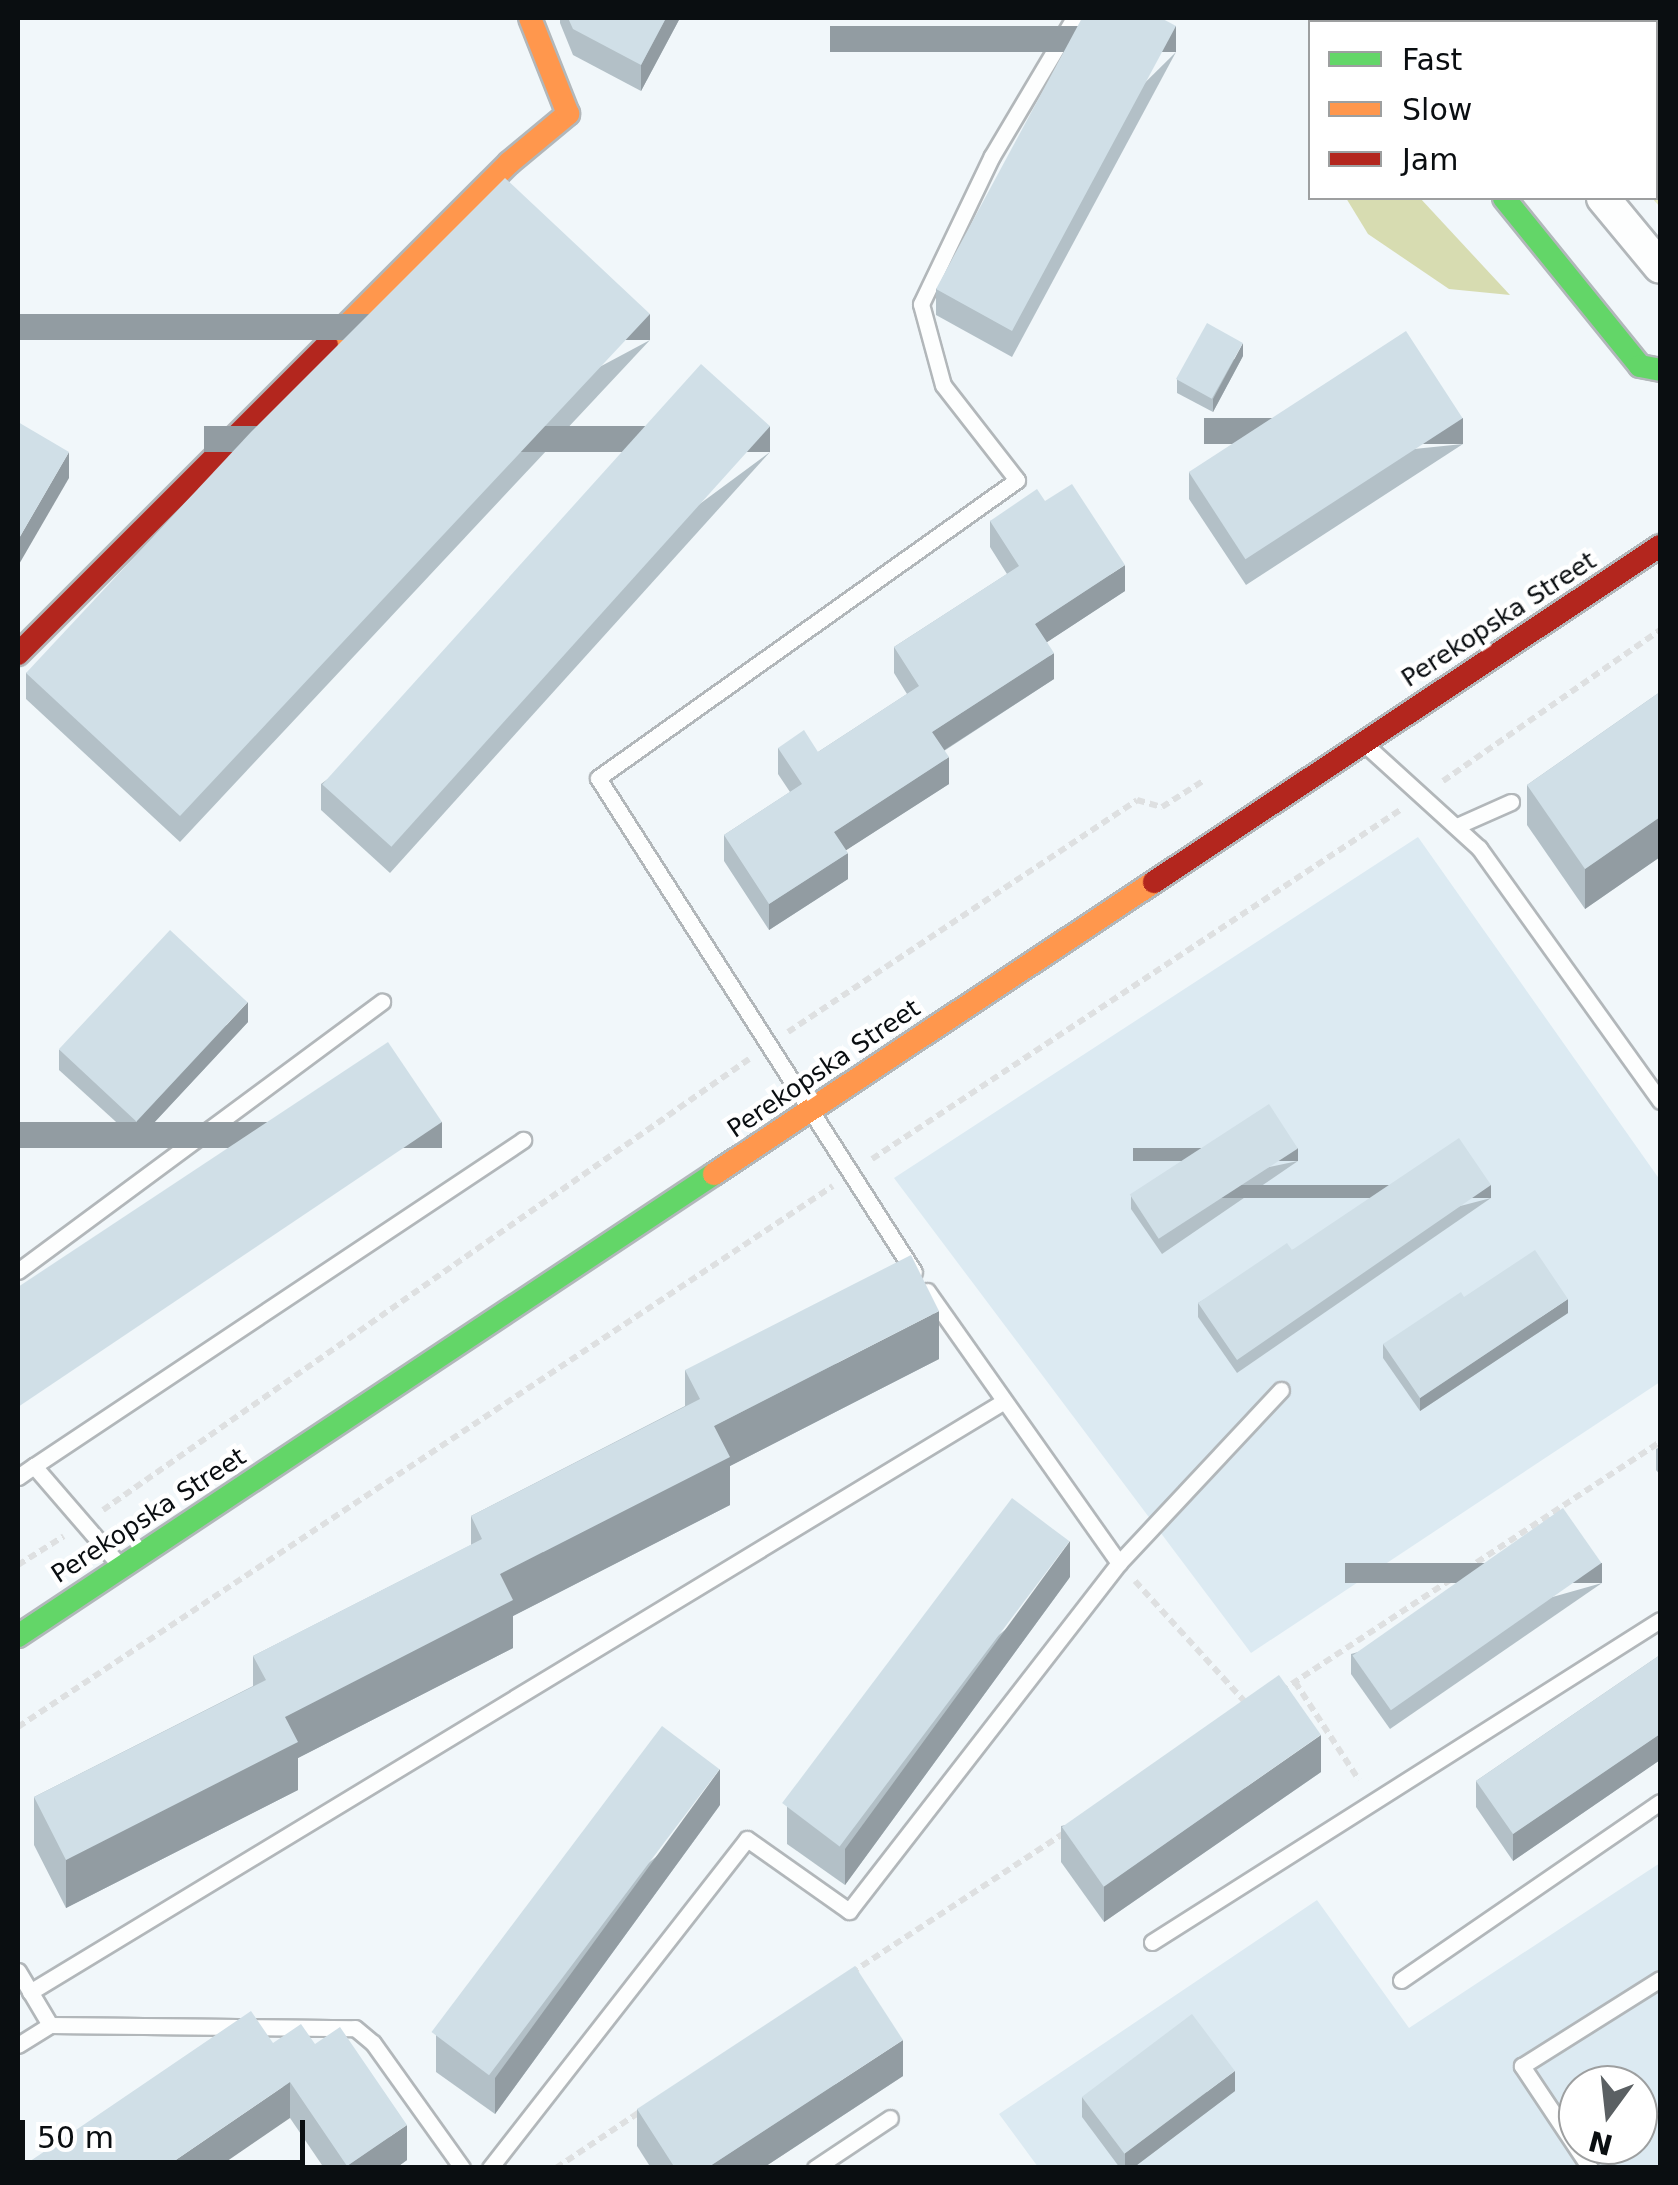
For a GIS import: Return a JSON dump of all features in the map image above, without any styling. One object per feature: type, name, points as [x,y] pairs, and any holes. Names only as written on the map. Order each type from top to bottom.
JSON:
[{"type":"main road","points":[[18,654],[509,163],[568,114],[530,18]]},
{"type":"main road","points":[[1506,200],[1640,366],[1660,370]]},
{"type":"main road","name":"Perekopska Street","points":[[18,1636],[1660,546]]},
{"type":"street","points":[[1605,200],[1660,267]]},
{"type":"lane","points":[[1074,18],[992,156],[920,304],[944,386],[1017,480],[598,778],[1001,1403],[1118,1563]]},
{"type":"lane","points":[[1362,742],[1459,825],[1660,1102]]},
{"type":"lane","points":[[1459,825],[1511,802]]},
{"type":"lane","points":[[18,1271],[382,1002]]},
{"type":"lane","points":[[18,1477],[523,1140]]},
{"type":"lane","points":[[490,2168],[747,1839],[849,1912],[1118,1563],[1281,1390]]},
{"type":"lane","points":[[30,1992],[1001,1403]]},
{"type":"lane","points":[[34,1466],[122,1568]]},
{"type":"lane","points":[[1152,1942],[1660,1620]]},
{"type":"lane","points":[[1401,1980],[1660,1802]]},
{"type":"lane","points":[[18,1971],[50,2025]]},
{"type":"lane","points":[[1590,2168],[1522,2066],[1660,1980]]},
{"type":"lane","points":[[18,2046],[50,2025],[355,2028],[373,2043],[462,2168]]},
{"type":"lane","points":[[816,2168],[890,2118]]},
{"type":"path","points":[[18,1564],[85,1522],[768,1046],[1137,800],[1162,806],[1204,781]]},
{"type":"path","points":[[1236,1720],[1660,1442]]},
{"type":"path","points":[[1118,1563],[1253,1710]]},
{"type":"path","points":[[1295,1682],[1373,1802]]},
{"type":"path","points":[[838,1982],[1070,1830]]},
{"type":"path","points":[[556,2168],[655,2102]]},
{"type":"shaded area","points":[[1418,837],[1660,1180],[1660,1382],[1251,1653],[894,1178]]},
{"type":"shaded area","points":[[1660,1863],[1660,2167],[1038,2167],[999,2114],[1317,1900],[1409,2028]]},
{"type":"green space","points":[[1502,18],[1660,18],[1660,207],[1654,200],[1658,200],[1658,20]]},
{"type":"green space","points":[[1347,200],[1422,200],[1510,295],[1449,289],[1368,234]]},
{"type":"building","points":[[568,18],[666,18],[641,65],[573,29]]},
{"type":"building","points":[[1082,18],[1161,18],[1176,26],[1012,331],[936,289]]},
{"type":"building","points":[[505,178],[650,314],[180,816],[26,673],[251,432]]},
{"type":"building","points":[[1207,323],[1243,343],[1212,399],[1176,379]]},
{"type":"building","points":[[1406,331],[1463,418],[1245,559],[1189,472]]},
{"type":"building","points":[[701,364],[770,426],[391,847],[322,785]]},
{"type":"building","points":[[18,422],[69,452],[18,540]]},
{"type":"building","points":[[1072,484],[1125,565],[1035,624],[1054,653],[932,732],[949,757],[834,832],[848,853],[769,904],[724,835],[802,784],[778,748],[804,730],[818,752],[919,686],[894,647],[1019,566],[990,521],[1037,489],[1045,501]]},
{"type":"building","points":[[1660,692],[1660,817],[1585,869],[1527,785]]},
{"type":"building","points":[[170,930],[248,1002],[136,1122],[59,1049]]},
{"type":"building","points":[[388,1042],[442,1122],[18,1407],[18,1287]]},
{"type":"building","points":[[1269,1104],[1298,1148],[1159,1239],[1130,1194]]},
{"type":"building","points":[[1459,1138],[1491,1185],[1237,1360],[1198,1303],[1287,1243],[1292,1250]]},
{"type":"building","points":[[1535,1250],[1568,1299],[1420,1398],[1383,1344],[1461,1292],[1464,1297]]},
{"type":"building","points":[[911,1255],[939,1311],[714,1426],[730,1457],[500,1574],[513,1600],[285,1717],[298,1742],[66,1860],[34,1797],[266,1680],[253,1656],[482,1539],[471,1516],[700,1399],[685,1370]]},
{"type":"building","points":[[1012,1498],[1070,1541],[840,1846],[782,1803]]},
{"type":"building","points":[[1563,1508],[1601,1563],[1391,1710],[1352,1655]]},
{"type":"building","points":[[1660,1655],[1660,1734],[1513,1834],[1476,1781]]},
{"type":"building","points":[[1279,1675],[1321,1735],[1104,1887],[1062,1827]]},
{"type":"building","points":[[662,1726],[720,1769],[489,2075],[432,2032]]},
{"type":"building","points":[[855,1966],[903,2040],[707,2168],[675,2168],[637,2109]]},
{"type":"building","points":[[251,2011],[273,2043],[301,2024],[315,2044],[340,2027],[407,2125],[347,2166],[290,2082],[164,2168],[20,2168]]},
{"type":"building","points":[[1192,2014],[1235,2071],[1125,2154],[1082,2097]]},
{"type":"traffic: fast","points":[[1506,200],[1640,366],[1660,370]]},
{"type":"traffic: fast","points":[[18,1636],[714,1174]]},
{"type":"traffic: slow","points":[[327,345],[509,163],[568,114],[530,18]]},
{"type":"traffic: slow","points":[[714,1174],[1154,882]]},
{"type":"traffic: jam","points":[[18,654],[327,345]]},
{"type":"traffic: jam","points":[[1154,882],[1660,546]]}]
